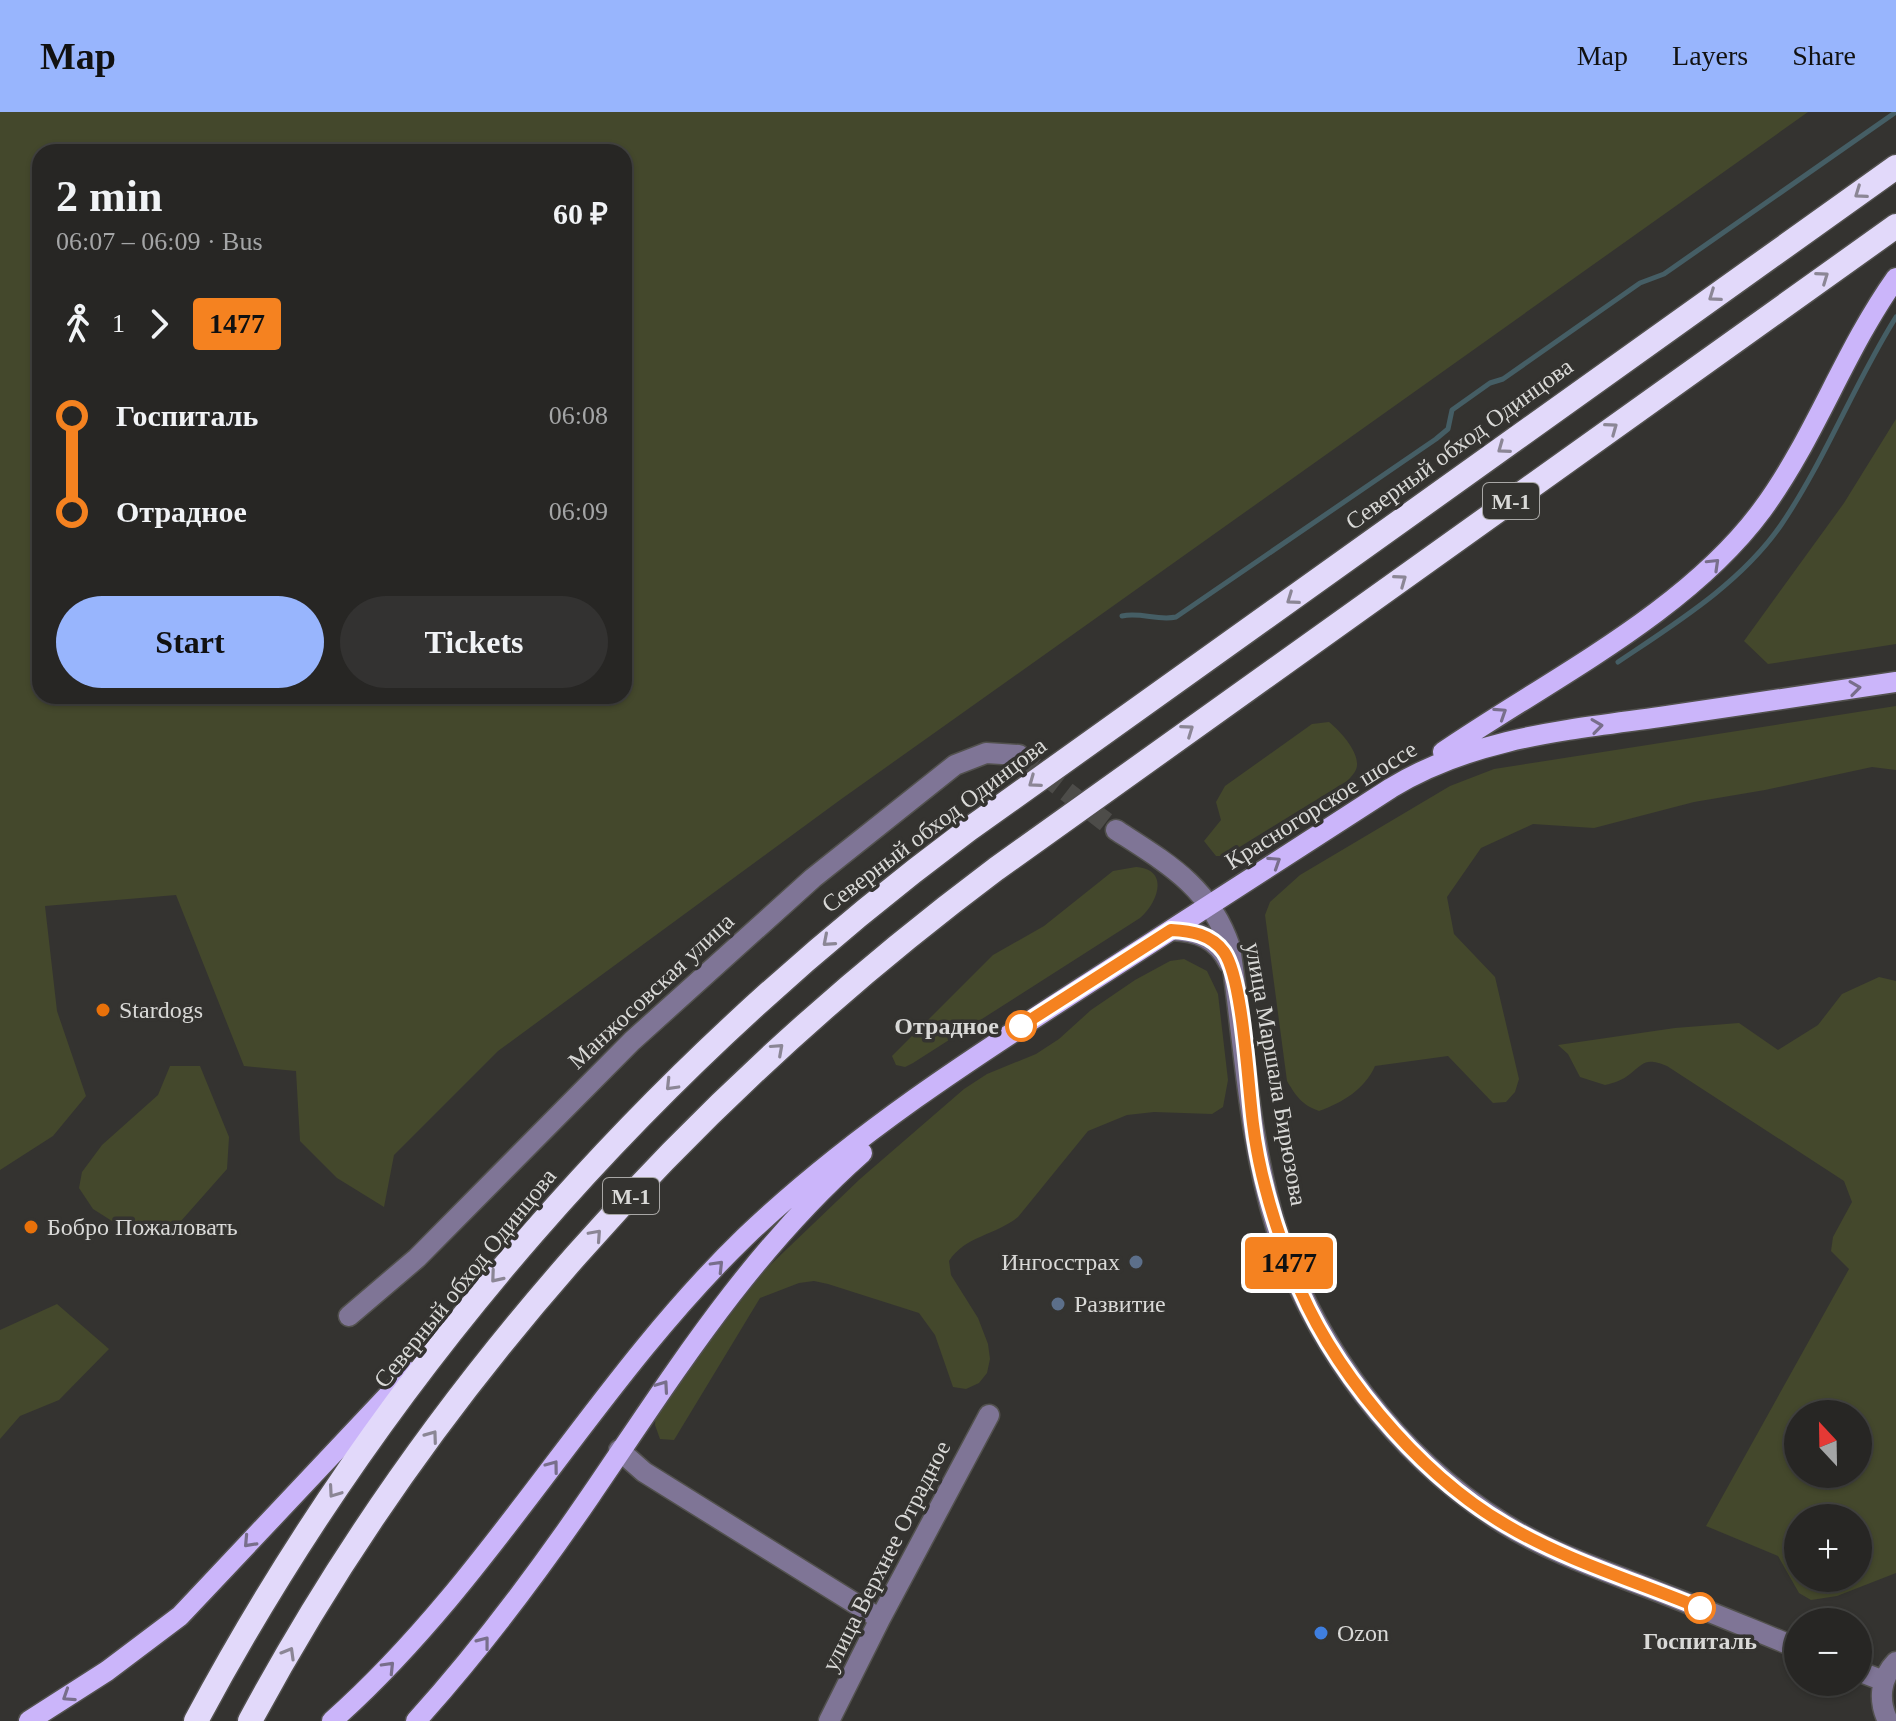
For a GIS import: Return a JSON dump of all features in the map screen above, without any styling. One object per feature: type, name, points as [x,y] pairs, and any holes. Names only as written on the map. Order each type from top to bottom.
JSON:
[{"type":"highway","name":"Северный обход Одинцова","points":[[196,1721],[248,1628],[329,1499],[463,1317],[542,1222],[674,1082],[789,974],[908,875],[1097,736],[1896,167]]},
{"type":"highway","name":"М-1","points":[[250,1721],[368,1526],[500,1346],[602,1228],[708,1115],[763,1062],[879,960],[996,869],[1896,226]]},
{"type":"main road","points":[[1391,788],[1641,622],[1714,564],[1775,490],[1866,325],[1896,278]]},
{"type":"main road","name":"Красногорское шоссе","points":[[1002,1039],[1391,788],[1434,764],[1504,742],[1896,682]]},
{"type":"main road","points":[[416,1721],[475,1654],[514,1603],[723,1303],[799,1213],[881,1136],[1002,1039]]},
{"type":"main road","points":[[332,1721],[392,1665],[435,1617],[663,1327],[744,1239],[830,1162],[1002,1039]]},
{"type":"main road","points":[[29,1721],[107,1671],[180,1616],[463,1317]]},
{"type":"street","name":"Манжосовская улица","points":[[349,1316],[417,1258],[632,1041],[813,878],[955,765],[986,753],[1019,755]]},
{"type":"street","points":[[1116,830],[1189,880],[1210,905]]},
{"type":"street","name":"улица Маршала Бирюзова","points":[[1210,905],[1222,923],[1230,947],[1253,1126],[1276,1228],[1293,1275],[1320,1329],[1361,1391],[1427,1464],[1457,1491],[1505,1524],[1570,1558],[1784,1642]]},
{"type":"street","points":[[1171,930],[1189,931],[1214,942],[1223,951],[1234,978]]},
{"type":"street","name":"улица Верхнее Отрадное","points":[[829,1721],[989,1415]]},
{"type":"street","points":[[619,1450],[644,1472],[880,1619]]},
{"type":"street","points":[[1888,1721],[1881,1696],[1884,1681],[1896,1662]]},
{"type":"street","points":[[1872,1676],[1884,1681]]},
{"type":"green space","points":[[0,112],[1808,112],[840,800],[498,1051],[394,1155],[384,1207],[337,1178],[300,1141],[296,1071],[244,1066],[176,895],[45,906],[57,1011],[86,1096],[53,1136],[0,1170]]},
{"type":"green space","points":[[1896,419],[1896,644],[1768,664],[1744,641],[1844,503]]},
{"type":"green space","points":[[1896,706],[1896,770],[1872,767],[1694,802],[1594,828],[1533,824],[1481,848],[1447,897],[1454,934],[1495,977],[1519,1079],[1515,1092],[1506,1102],[1493,1103],[1448,1056],[1375,1066],[1365,1082],[1352,1094],[1319,1111],[1304,1103],[1290,1086],[1265,915],[1270,902],[1300,875],[1450,786],[1494,769]]},
{"type":"green space","points":[[1329,722],[1343,735],[1354,753],[1357,765],[1352,776],[1225,856],[1216,856],[1204,841],[1221,820],[1216,802],[1225,786],[1312,724]]},
{"type":"green space","points":[[1136,867],[1154,874],[1158,888],[1152,904],[1140,918],[913,1063],[905,1067],[896,1065],[892,1056],[993,955],[1044,926],[1113,871]]},
{"type":"green space","points":[[1184,959],[1207,971],[1218,994],[1228,1080],[1223,1107],[1212,1114],[1154,1112],[1127,1115],[1088,1131],[1018,1217],[963,1246],[956,1253],[949,1261],[951,1275],[978,1318],[988,1344],[990,1359],[987,1373],[979,1383],[966,1389],[953,1387],[935,1335],[919,1313],[828,1284],[814,1281],[799,1283],[760,1298],[674,1440],[660,1439],[655,1425],[656,1411],[765,1270],[860,1179],[964,1089],[987,1074],[1036,1054],[1135,980],[1170,961]]},
{"type":"green space","points":[[1879,977],[1896,981],[1896,1573],[1872,1582],[1872,1504],[1784,1504],[1784,1567],[1778,1556],[1706,1526],[1849,1269],[1831,1251],[1833,1237],[1852,1202],[1844,1181],[1667,1066],[1646,1062],[1624,1078],[1605,1085],[1580,1077],[1568,1054],[1558,1045],[1675,1028],[1739,1023],[1778,1050],[1818,1025],[1842,994]]},
{"type":"green space","points":[[170,1066],[200,1066],[229,1137],[227,1169],[181,1221],[158,1232],[123,1228],[93,1209],[79,1188],[82,1172],[102,1145],[158,1095]]},
{"type":"green space","points":[[57,1304],[109,1349],[59,1400],[20,1416],[0,1439],[0,1330]]},
{"type":"green space","points":[[1798,1592],[1847,1592],[1811,1600]]},
{"type":"waterway","points":[[1122,616],[1176,617],[1436,439],[1448,429],[1452,410],[1490,383],[1503,379],[1640,283],[1664,274],[1896,112]]},
{"type":"waterway","points":[[1618,662],[1706,601],[1765,546],[1812,474],[1896,317]]},
{"type":"tunnel","points":[[1019,755],[1116,830]]},
{"type":"bus line","name":"1477","points":[[1021,1026],[1171,930],[1189,931],[1214,942],[1223,951],[1234,978],[1253,1126],[1276,1228],[1293,1275],[1320,1329],[1361,1391],[1421,1458],[1457,1491],[1505,1524],[1570,1558],[1700,1608]]},
{"type":"place","name":"Stardogs","points":[[103,1010]]},
{"type":"place","name":"Отрадное","points":[[1021,1026]]},
{"type":"place","name":"Бобро Пожаловать","points":[[31,1227]]},
{"type":"place","name":"Ингосстрах","points":[[1136,1262]]},
{"type":"place","name":"Развитие","points":[[1058,1304]]},
{"type":"place","name":"Госпиталь","points":[[1700,1608]]},
{"type":"place","name":"Ozon","points":[[1321,1633]]}]
